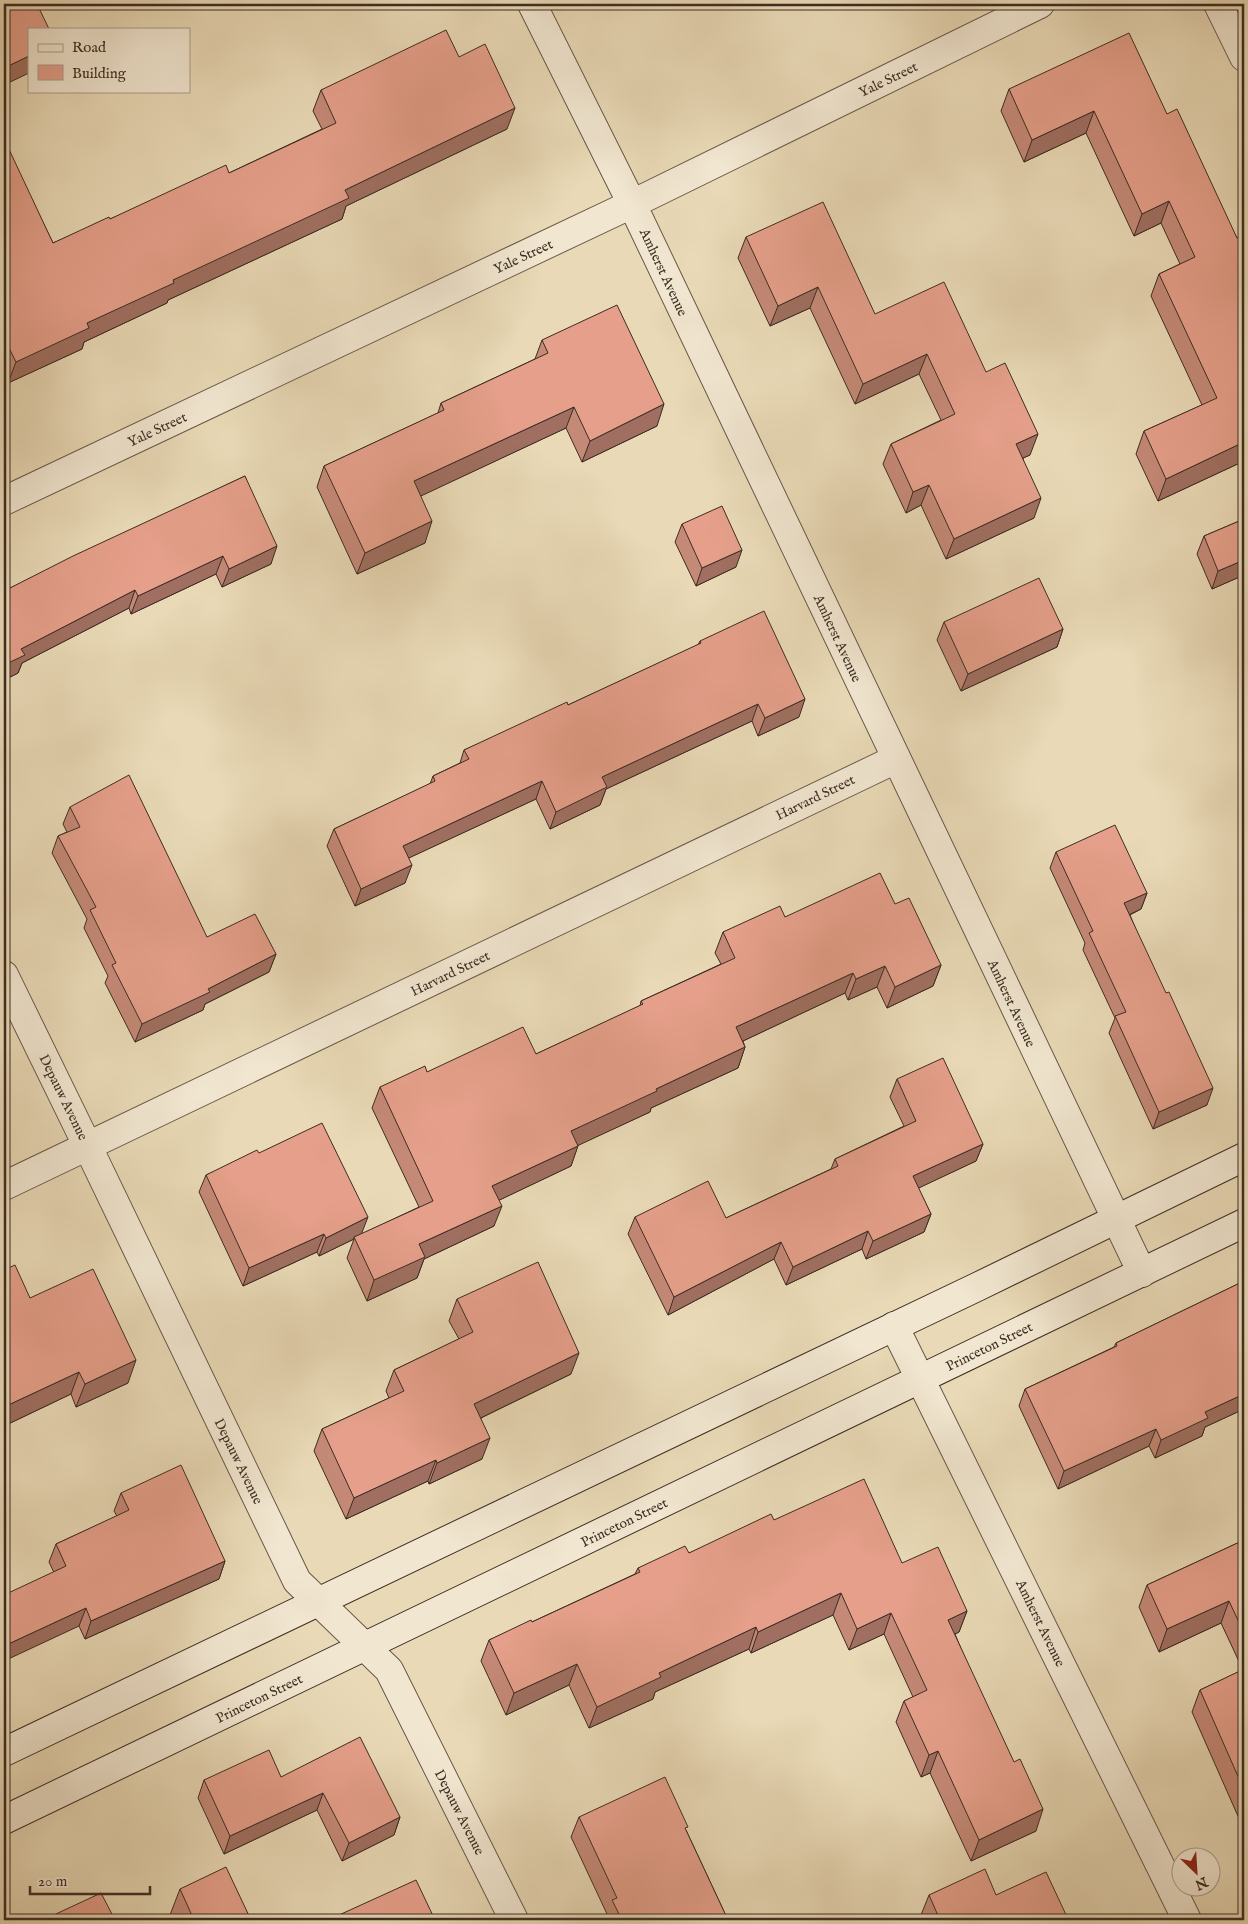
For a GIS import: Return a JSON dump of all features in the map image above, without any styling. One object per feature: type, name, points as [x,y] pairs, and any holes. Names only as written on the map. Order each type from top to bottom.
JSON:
[{"type":"street","name":"Amherst Avenue","points":[[532,4],[632,204],[1115,1220],[1142,1272]]},
{"type":"street","name":"Yale Street","points":[[4,501],[632,204],[1040,4]]},
{"type":"street","points":[[1218,4],[1244,56]]},
{"type":"street","name":"Harvard Street","points":[[4,1186],[896,759]]},
{"type":"street","name":"Depauw Avenue","points":[[4,975],[297,1581],[389,1670],[514,1920]]},
{"type":"street","points":[[4,1752],[1244,1157]]},
{"type":"street","name":"Princeton Street","points":[[4,1820],[1244,1223]]},
{"type":"street","name":"Amherst Avenue","points":[[894,1326],[1188,1920]]},
{"type":"building","points":[[4,4],[37,4],[49,28],[28,28],[28,56],[4,68]]},
{"type":"building","points":[[446,30],[459,57],[485,44],[515,108],[345,190],[349,198],[173,280],[174,283],[87,323],[89,328],[16,362],[7,344],[4,346],[4,144],[6,143],[53,243],[109,217],[110,219],[226,165],[229,173],[336,123],[321,90]]},
{"type":"building","points":[[1129,33],[1167,114],[1177,109],[1237,238],[1244,234],[1244,442],[1166,479],[1144,431],[1217,398],[1159,274],[1195,257],[1169,201],[1142,214],[1094,111],[1032,140],[1009,89]]},
{"type":"building","points":[[823,202],[875,314],[944,282],[986,372],[1005,363],[1038,434],[1016,444],[1041,498],[954,539],[929,485],[913,492],[891,444],[955,414],[927,354],[863,384],[818,287],[778,306],[746,237]]},
{"type":"building","points":[[617,305],[664,404],[590,441],[574,407],[414,481],[432,521],[365,553],[324,466],[444,410],[441,403],[548,353],[542,340]]},
{"type":"building","points":[[245,476],[277,546],[229,569],[223,556],[138,596],[135,590],[21,649],[25,655],[4,665],[4,591],[73,556]]},
{"type":"building","points":[[722,506],[742,550],[702,568],[682,524]]},
{"type":"building","points":[[1244,519],[1244,560],[1218,571],[1204,536]]},
{"type":"building","points":[[1039,578],[1063,629],[968,674],[944,622]]},
{"type":"building","points":[[764,611],[805,699],[765,718],[758,704],[602,777],[607,787],[556,812],[542,781],[403,846],[412,865],[361,889],[334,829],[435,781],[433,776],[469,759],[464,750],[567,702],[568,705],[701,643],[700,641]]},
{"type":"building","points":[[129,775],[207,937],[255,914],[276,954],[208,989],[210,992],[142,1024],[112,965],[116,963],[90,910],[96,907],[58,836],[80,827],[70,807]]},
{"type":"building","points":[[1115,825],[1147,893],[1124,903],[1166,993],[1169,992],[1213,1088],[1159,1112],[1115,1016],[1126,1012],[1089,933],[1093,931],[1056,852]]},
{"type":"building","points":[[880,873],[895,904],[909,898],[941,965],[895,987],[885,966],[856,979],[853,973],[736,1027],[745,1047],[571,1131],[578,1146],[492,1186],[502,1206],[419,1244],[425,1257],[374,1280],[354,1237],[433,1201],[380,1087],[425,1066],[427,1072],[523,1027],[536,1054],[643,1004],[641,1001],[735,958],[723,932],[780,906],[785,917]]},
{"type":"building","points":[[943,1058],[983,1144],[913,1176],[931,1214],[873,1241],[868,1231],[793,1267],[781,1242],[674,1297],[635,1217],[708,1181],[726,1218],[838,1166],[835,1159],[916,1121],[897,1079]]},
{"type":"building","points":[[322,1123],[368,1217],[326,1238],[324,1234],[249,1268],[206,1175],[257,1150],[259,1153]]},
{"type":"building","points":[[538,1262],[579,1353],[474,1404],[490,1438],[437,1463],[436,1460],[354,1498],[322,1429],[404,1391],[394,1370],[473,1332],[457,1299]]},
{"type":"building","points":[[15,1265],[30,1298],[93,1269],[136,1360],[85,1384],[79,1372],[4,1407],[4,1270]]},
{"type":"building","points":[[1244,1281],[1244,1394],[1205,1412],[1208,1418],[1161,1440],[1156,1429],[1064,1471],[1025,1389],[1117,1346],[1116,1343]]},
{"type":"building","points":[[181,1465],[225,1561],[91,1621],[86,1608],[4,1646],[4,1595],[66,1566],[56,1544],[129,1510],[121,1493]]},
{"type":"building","points":[[864,1479],[902,1563],[938,1547],[967,1611],[948,1620],[1014,1762],[1020,1759],[1043,1809],[979,1840],[938,1751],[929,1755],[904,1701],[927,1690],[891,1613],[857,1629],[841,1593],[758,1632],[756,1627],[659,1673],[661,1677],[597,1707],[577,1664],[514,1693],[489,1640],[640,1572],[638,1568],[685,1546],[689,1553],[771,1514],[774,1520]]},
{"type":"building","points":[[1244,1540],[1244,1633],[1229,1601],[1167,1629],[1147,1585]]},
{"type":"building","points":[[1244,1669],[1244,1790],[1200,1690]]},
{"type":"building","points":[[360,1737],[400,1817],[349,1843],[323,1793],[230,1836],[204,1780],[269,1750],[281,1777]]},
{"type":"building","points":[[665,1777],[688,1827],[685,1828],[728,1920],[622,1920],[612,1900],[617,1898],[579,1817]]},
{"type":"building","points":[[226,1867],[251,1920],[194,1920],[180,1889]]},
{"type":"building","points":[[985,1869],[996,1895],[1046,1872],[1068,1919],[940,1920],[929,1895]]},
{"type":"building","points":[[416,1880],[435,1920],[328,1920]]},
{"type":"building","points":[[101,1893],[115,1920],[43,1920]]}]
